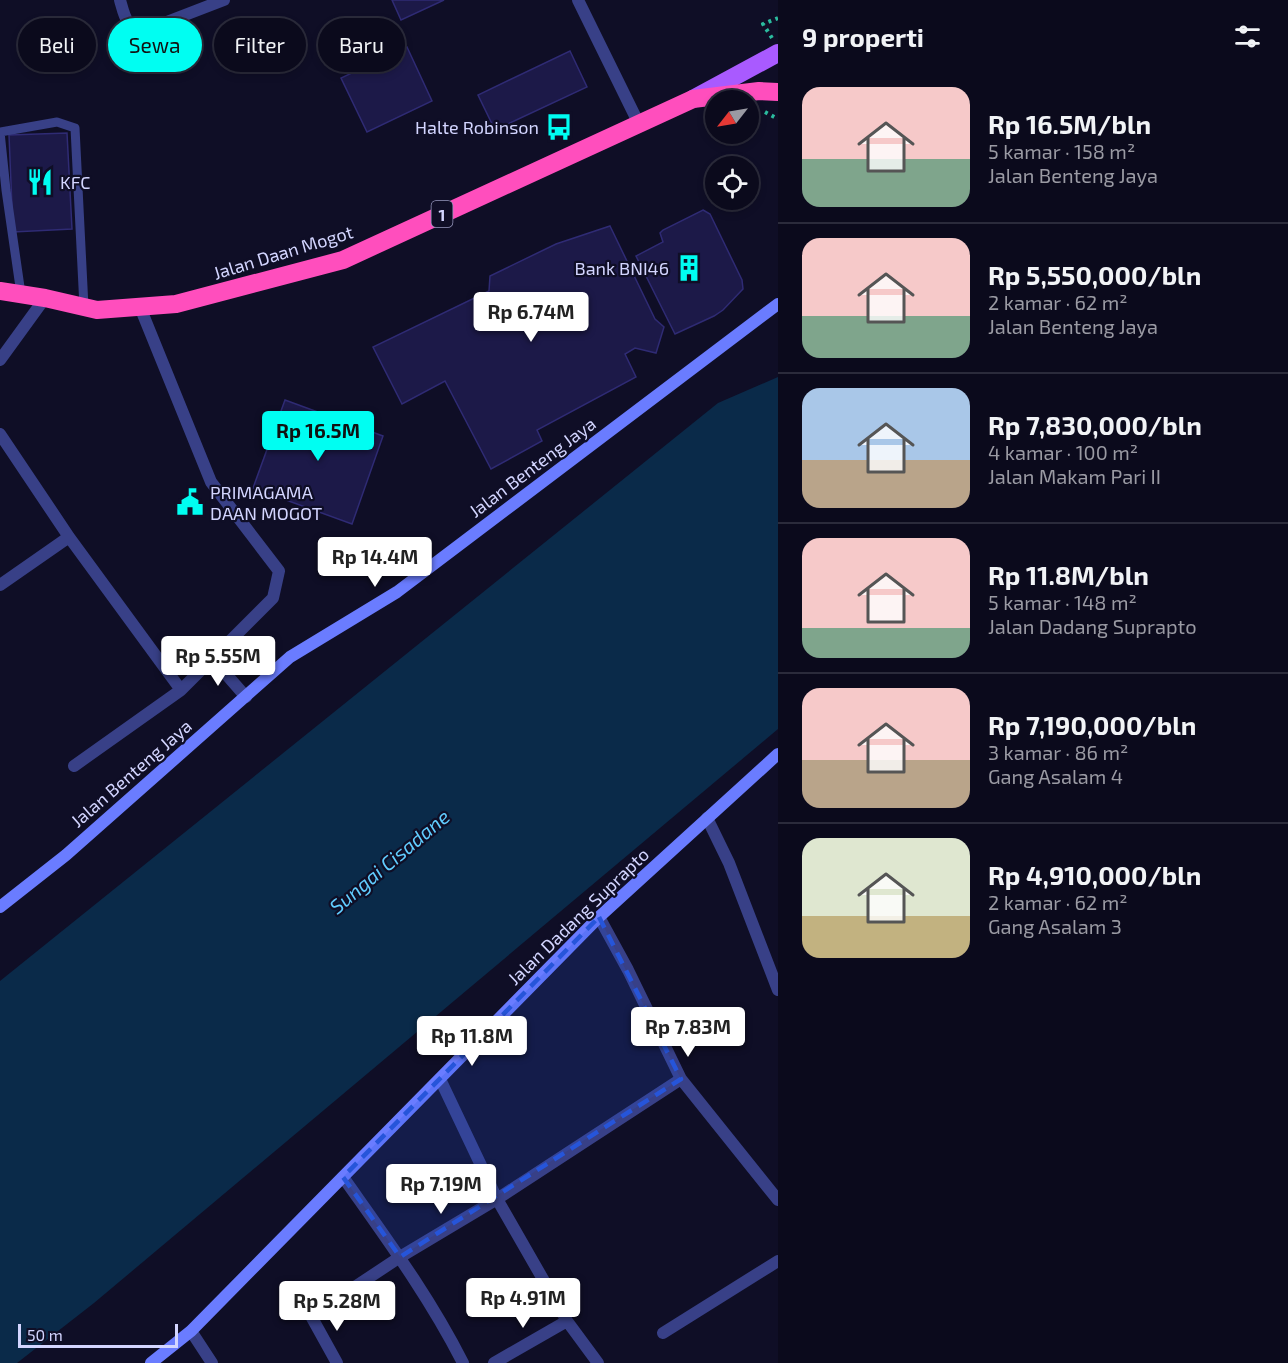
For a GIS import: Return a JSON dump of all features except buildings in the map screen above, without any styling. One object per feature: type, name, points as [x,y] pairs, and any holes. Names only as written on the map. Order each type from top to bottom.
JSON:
[{"type":"highway","name":"Jalan Daan Mogot","points":[[0,291],[97,310],[176,304],[344,260],[693,99],[759,91],[778,92]]},
{"type":"main road","name":"Jalan Daan Mogot","points":[[693,99],[778,53]]},
{"type":"street","points":[[120,0],[127,23],[139,31],[224,0]]},
{"type":"street","points":[[578,0],[639,124]]},
{"type":"street","points":[[0,360],[45,298]]},
{"type":"street","name":"Jalan Benteng Jaya","points":[[0,907],[66,855],[290,657],[397,592],[778,304]]},
{"type":"street","points":[[74,766],[181,690],[273,598],[279,571],[211,482],[140,307]]},
{"type":"street","points":[[0,434],[69,537],[181,690]]},
{"type":"street","points":[[0,585],[69,537]]},
{"type":"street","points":[[212,658],[246,697]]},
{"type":"street","name":"Jalan Dadang Suprapto","points":[[151,1363],[191,1331],[600,917],[778,754]]},
{"type":"street","points":[[707,818],[729,863],[778,990]]},
{"type":"street","points":[[600,917],[681,1079],[778,1200]]},
{"type":"street","points":[[440,1079],[497,1199],[567,1321],[598,1363]]},
{"type":"street","points":[[337,1363],[311,1316],[400,1257],[497,1199],[681,1079]]},
{"type":"street","points":[[343,1178],[400,1257],[442,1321],[463,1363]]},
{"type":"street","points":[[663,1333],[778,1261]]},
{"type":"street","points":[[494,1363],[567,1321]]},
{"type":"street","points":[[191,1331],[212,1363]]},
{"type":"lane","points":[[21,294],[0,132],[57,122],[75,128],[84,307]]},
{"type":"path","points":[[763,24],[778,18]]},
{"type":"path","points":[[760,109],[778,119]]},
{"type":"highlighted area","points":[[599,917],[681,1079],[400,1257],[343,1177]]},
{"type":"water","name":"Sungai Cisadane","points":[[778,377],[778,729],[94,1303],[17,1363],[0,1363],[0,981],[718,403]]},
{"type":"place","name":"Halte Robinson","points":[[559,127]]},
{"type":"place","name":"KFC","points":[[40,182]]},
{"type":"place","name":"Bank BNI46","points":[[689,268]]},
{"type":"place","name":"PRIMAGAMA DAAN MOGOT","points":[[190,502]]}]
